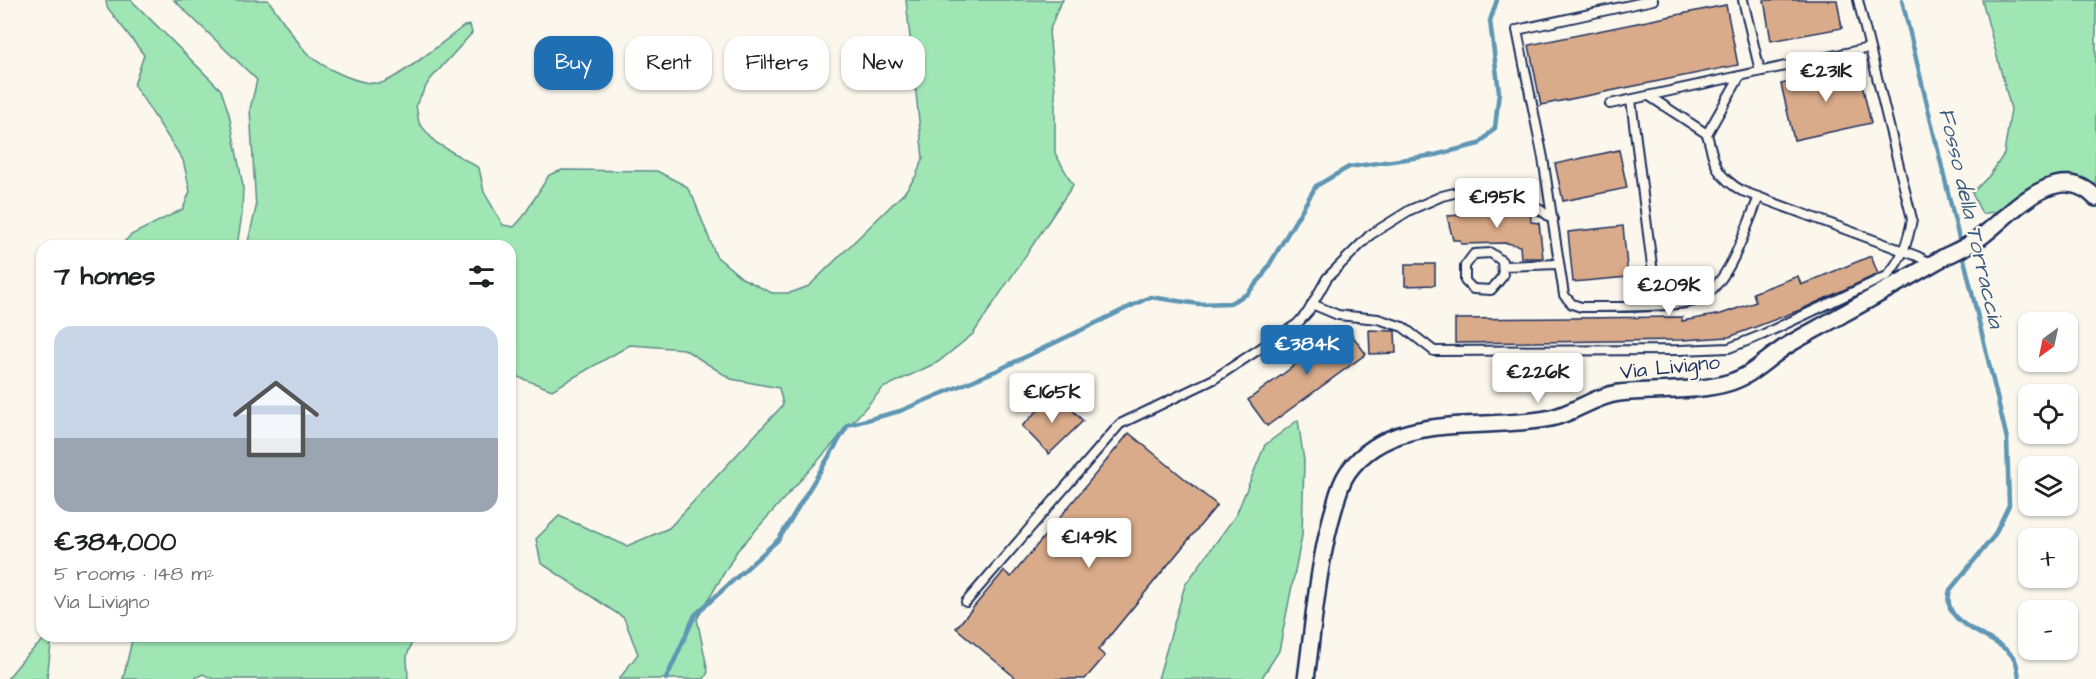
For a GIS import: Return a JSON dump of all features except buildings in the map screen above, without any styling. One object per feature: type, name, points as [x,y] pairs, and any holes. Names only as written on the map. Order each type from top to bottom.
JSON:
[{"type":"street","name":"Via Livigno","points":[[1306,679],[1326,536],[1341,484],[1359,460],[1383,440],[1423,429],[1529,422],[1549,418],[1616,393],[1730,383],[1746,376],[1788,345],[1946,256],[1968,246],[2017,204],[2054,185],[2067,184],[2080,187],[2096,198]]},
{"type":"lane","points":[[1653,0],[1517,30],[1543,158],[1564,295],[1572,304],[1581,307],[1657,305],[1699,300],[1710,292],[1732,262],[1759,197]]},
{"type":"lane","points":[[1743,0],[1760,71]]},
{"type":"lane","points":[[1312,304],[1338,315],[1378,320],[1403,327],[1434,351],[1729,348],[1887,276],[1904,252],[1912,219],[1858,0]]},
{"type":"lane","points":[[1610,104],[1869,48]]},
{"type":"lane","points":[[1707,134],[1740,76]]},
{"type":"lane","points":[[1649,96],[1707,134],[1715,166],[1723,178],[1742,191],[1932,264]]},
{"type":"lane","points":[[1631,100],[1657,305]]},
{"type":"lane","points":[[966,602],[1120,424],[1214,379],[1297,324],[1328,278],[1370,235],[1410,210],[1442,196],[1466,190],[1502,192],[1525,199],[1552,219]]},
{"type":"lane","points":[[1491,253],[1502,261],[1503,266],[1503,276],[1491,290],[1473,289],[1465,281],[1465,266],[1474,254],[1491,253]]},
{"type":"lane","points":[[1503,266],[1559,264]]},
{"type":"green space","points":[[106,0],[131,0],[221,90],[229,114],[243,186],[238,240],[126,240],[131,235],[183,209],[190,191],[183,160],[134,85],[144,55],[107,7]]},
{"type":"green space","points":[[174,0],[268,0],[301,46],[313,58],[341,74],[362,82],[372,83],[381,83],[398,75],[464,26],[470,25],[472,33],[429,81],[416,105],[419,123],[435,142],[479,168],[484,192],[503,225],[514,227],[523,217],[549,175],[562,170],[657,171],[686,186],[693,197],[716,256],[742,278],[772,293],[790,293],[809,286],[904,193],[916,176],[923,158],[916,90],[925,90],[925,36],[910,36],[906,0],[1063,0],[1049,32],[1055,91],[1055,153],[1073,185],[973,334],[938,362],[883,388],[737,551],[697,619],[708,672],[704,679],[619,679],[638,654],[624,618],[541,563],[536,539],[559,516],[627,546],[669,528],[783,405],[779,388],[731,379],[684,349],[630,345],[552,390],[516,376],[516,240],[248,240],[256,208],[250,109],[257,80]]},
{"type":"green space","points":[[1982,0],[2096,0],[2096,186],[2078,177],[2045,179],[1998,211],[1982,214],[1972,193],[1990,175],[2004,154],[2011,109]]},
{"type":"green space","points":[[1298,420],[1304,461],[1302,536],[1279,651],[1261,679],[1158,679],[1185,585],[1236,515],[1265,445]]},
{"type":"green space","points":[[41,642],[51,642],[47,679],[7,679],[25,657]]},
{"type":"green space","points":[[132,642],[412,642],[407,656],[408,679],[213,679],[203,674],[193,679],[123,679]]},
{"type":"waterway","points":[[666,679],[695,615],[779,539],[848,425],[900,411],[998,370],[1150,297],[1199,304],[1230,303],[1247,294],[1262,277],[1316,186],[1349,167],[1435,155],[1479,144],[1495,128],[1499,92],[1490,21],[1497,0]]},
{"type":"waterway","name":"Fosso della Torraccia","points":[[1902,0],[2007,439],[2009,505],[1994,536],[1950,590],[1949,603],[1953,614],[1962,622],[2008,651],[2016,662],[2019,679]]}]
